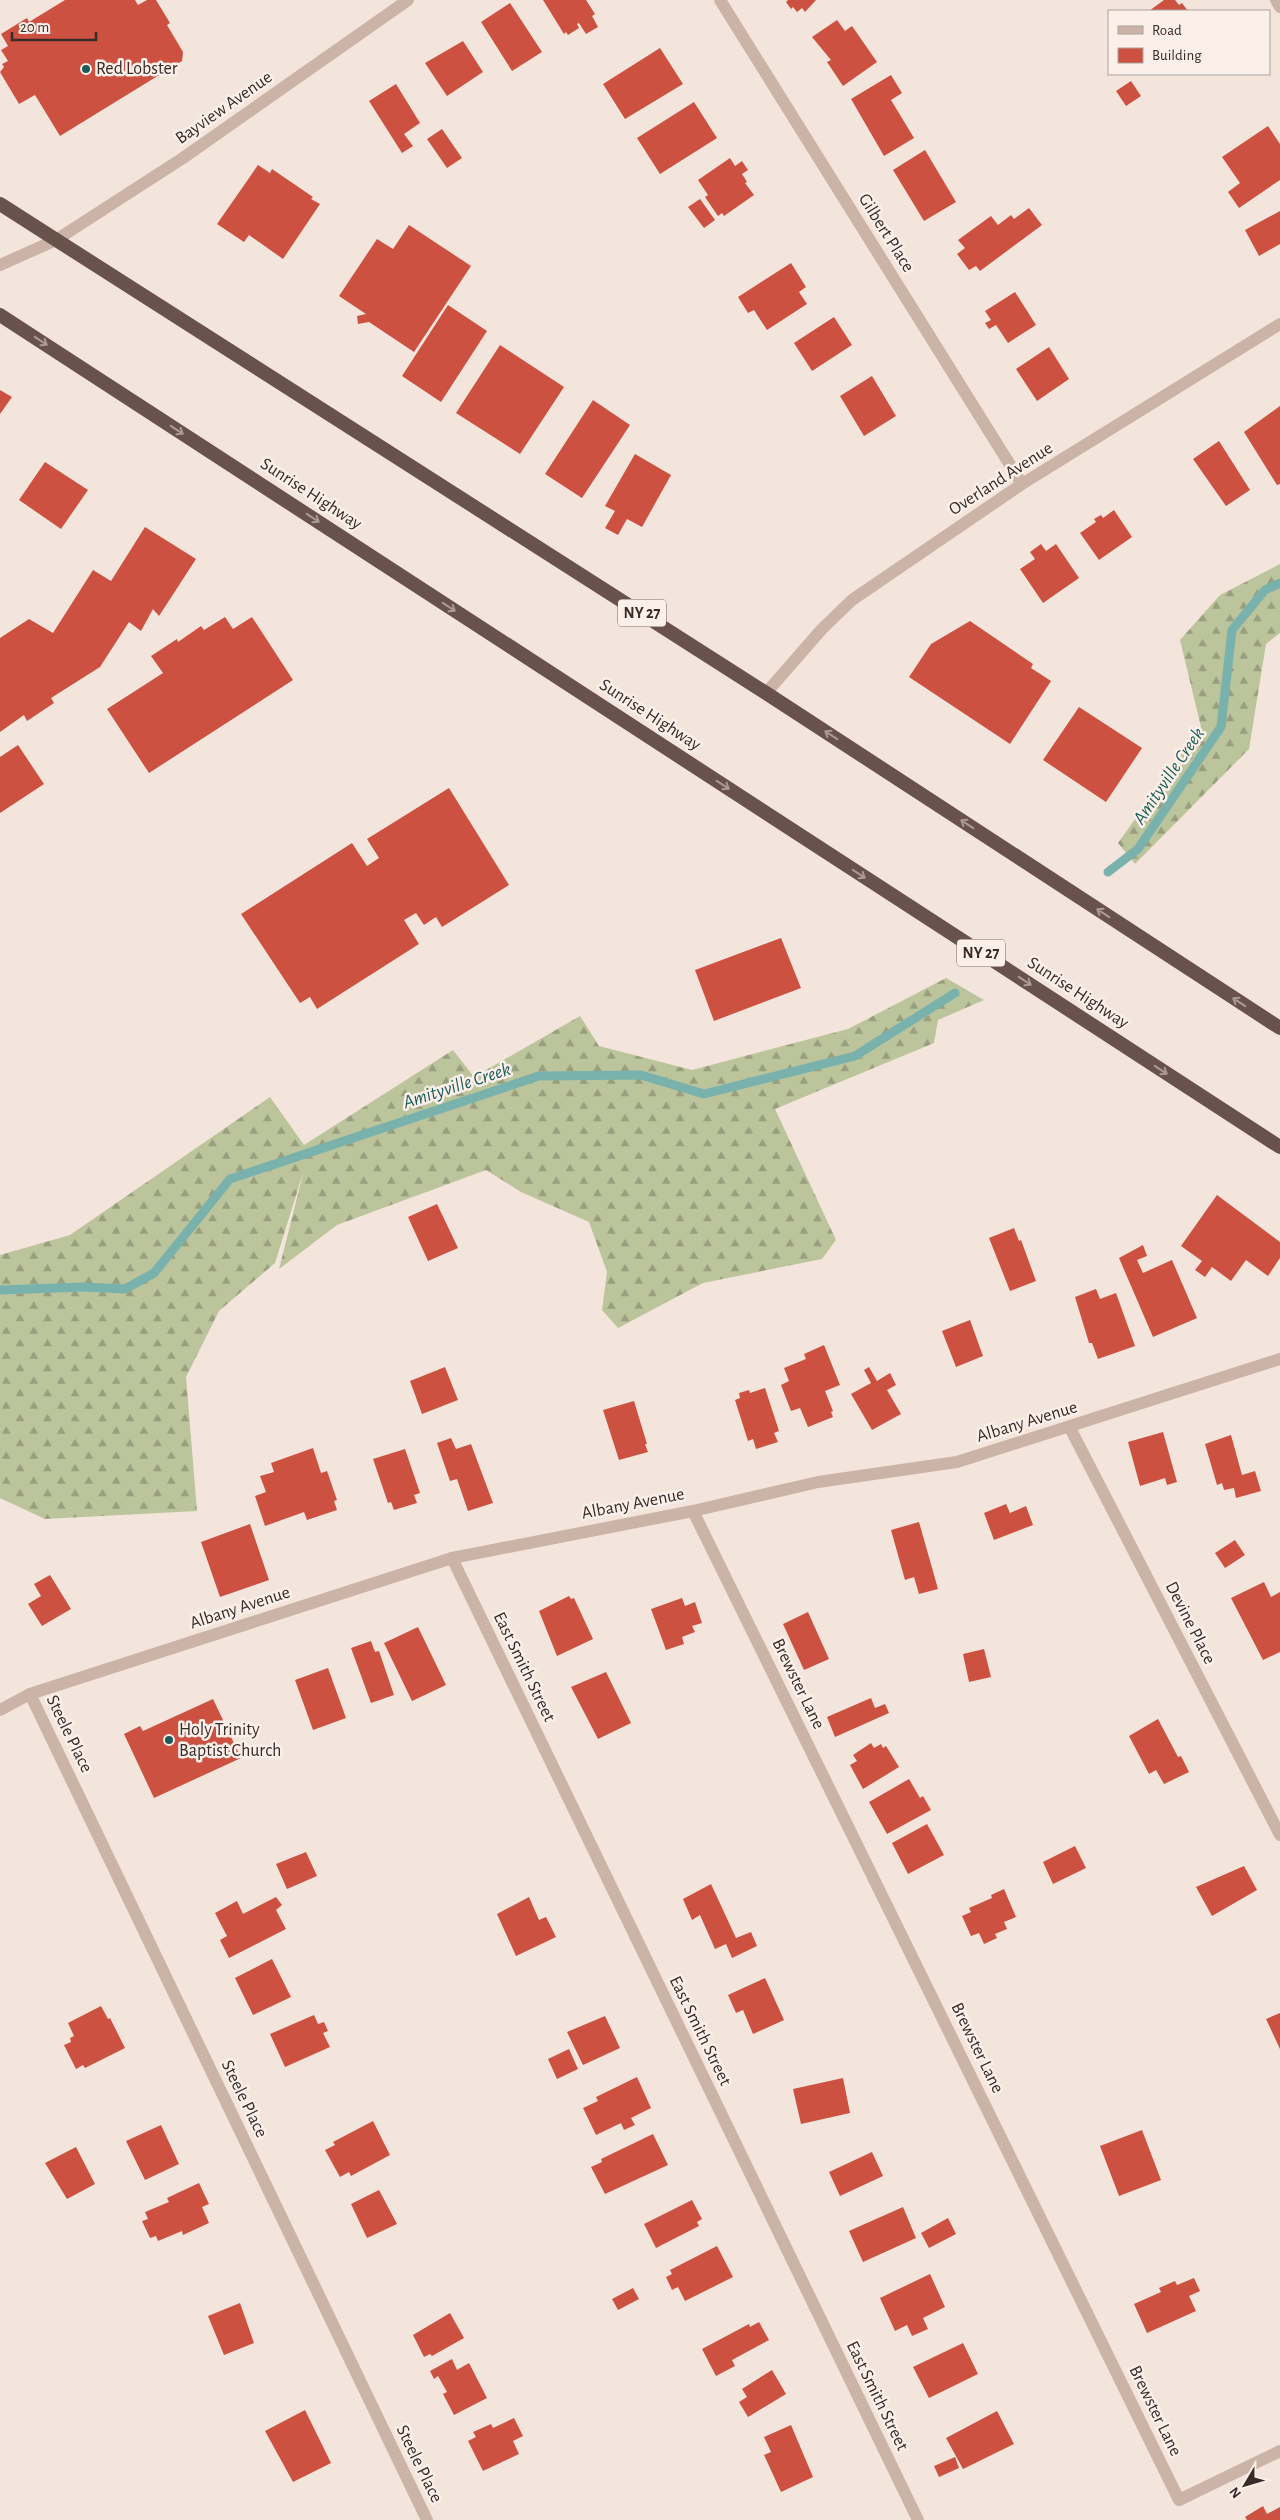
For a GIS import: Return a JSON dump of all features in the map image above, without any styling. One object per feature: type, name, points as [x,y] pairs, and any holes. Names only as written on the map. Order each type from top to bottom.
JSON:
[{"type":"highway","name":"NY 27","points":[[0,204],[766,693],[1280,1028]]},
{"type":"highway","name":"Sunrise Highway","points":[[0,315],[1280,1147]]},
{"type":"street","name":"Bayview Avenue","points":[[0,265],[56,240],[183,158],[408,0]]},
{"type":"street","name":"Gilbert Place","points":[[720,0],[1022,484]]},
{"type":"street","points":[[1276,0],[1280,7]]},
{"type":"street","name":"Overland Avenue","points":[[766,693],[822,628],[852,600],[1022,484],[1280,324]]},
{"type":"street","name":"Albany Avenue","points":[[0,1710],[30,1694],[452,1558],[693,1511],[818,1482],[957,1462],[1070,1428],[1280,1358]]},
{"type":"street","name":"Devine Place","points":[[1070,1428],[1280,1835]]},
{"type":"street","name":"Brewster Lane","points":[[693,1511],[1179,2500],[1280,2451]]},
{"type":"street","name":"East Smith Street","points":[[452,1558],[918,2520]]},
{"type":"street","name":"Steele Place","points":[[30,1694],[427,2520]]},
{"type":"green space","points":[[1280,564],[1280,633],[1266,644],[1249,749],[1135,864],[1118,843],[1201,727],[1180,640],[1220,595]]},
{"type":"green space","points":[[946,978],[984,1000],[938,1020],[934,1043],[775,1109],[836,1240],[822,1259],[703,1283],[618,1328],[602,1310],[607,1272],[589,1222],[521,1192],[486,1170],[337,1225],[279,1269],[304,1170],[275,1263],[219,1311],[186,1377],[197,1511],[45,1519],[0,1498],[0,1255],[70,1235],[270,1097],[304,1145],[453,1050],[474,1077],[580,1016],[599,1046],[692,1070],[848,1029]]},
{"type":"building","name":"Red Lobster","points":[[65,0],[135,0],[138,5],[147,0],[156,0],[170,23],[167,25],[183,52],[182,61],[60,136],[35,95],[19,104],[0,72],[4,67],[2,64],[8,61],[1,50],[8,46],[1,34],[27,18],[29,22]]},
{"type":"building","points":[[543,0],[586,0],[595,14],[592,16],[598,27],[586,34],[579,23],[577,24],[579,28],[568,35],[566,32],[564,34]]},
{"type":"building","points":[[788,0],[816,0],[805,12],[802,8],[797,12],[793,7],[791,9],[786,2]]},
{"type":"building","points":[[1164,0],[1175,0],[1179,5],[1182,3],[1187,10],[1150,10]]},
{"type":"building","points":[[510,3],[542,52],[512,71],[481,22]]},
{"type":"building","points":[[837,20],[845,31],[852,26],[877,62],[843,86],[827,62],[831,60],[812,37]]},
{"type":"building","points":[[463,41],[483,72],[447,96],[425,63]]},
{"type":"building","points":[[660,48],[683,84],[625,119],[603,84]]},
{"type":"building","points":[[891,75],[902,93],[891,100],[914,138],[884,156],[851,99]]},
{"type":"building","points":[[1131,81],[1141,96],[1126,106],[1116,91]]},
{"type":"building","points":[[396,84],[420,123],[404,134],[413,146],[402,153],[369,101]]},
{"type":"building","points":[[694,102],[717,138],[660,174],[637,138]]},
{"type":"building","points":[[1268,126],[1280,144],[1280,180],[1239,208],[1228,192],[1240,183],[1222,157]]},
{"type":"building","points":[[442,129],[462,158],[447,168],[427,139]]},
{"type":"building","points":[[925,150],[956,202],[924,221],[893,170]]},
{"type":"building","points":[[730,158],[735,166],[742,161],[748,170],[742,174],[747,182],[745,183],[754,195],[724,216],[722,213],[718,216],[705,197],[708,195],[698,180]]},
{"type":"building","points":[[258,165],[270,173],[272,169],[313,197],[311,199],[320,204],[283,259],[249,235],[244,242],[217,224]]},
{"type":"building","points":[[700,199],[715,220],[704,228],[688,207]]},
{"type":"building","points":[[1029,208],[1042,225],[980,271],[976,266],[969,270],[957,254],[965,248],[958,240],[991,216],[998,225],[1011,215],[1014,219]]},
{"type":"building","points":[[1280,211],[1280,244],[1259,256],[1245,230]]},
{"type":"building","points":[[409,225],[471,266],[414,352],[369,322],[358,324],[357,316],[366,314],[339,296],[377,239],[393,249]]},
{"type":"building","points":[[791,263],[806,287],[799,292],[807,304],[767,330],[754,310],[748,313],[738,297]]},
{"type":"building","points":[[1015,292],[1036,325],[1008,343],[996,325],[989,329],[985,323],[991,320],[985,311]]},
{"type":"building","points":[[448,305],[487,331],[441,402],[402,376]]},
{"type":"building","points":[[834,317],[852,345],[812,371],[794,343]]},
{"type":"building","points":[[500,345],[564,387],[520,454],[456,413]]},
{"type":"building","points":[[1049,347],[1069,379],[1037,401],[1016,369]]},
{"type":"building","points":[[872,376],[896,416],[864,436],[840,396]]},
{"type":"building","points":[[0,390],[12,397],[0,414]]},
{"type":"building","points":[[593,400],[630,425],[582,498],[545,474]]},
{"type":"building","points":[[1280,406],[1280,484],[1277,485],[1244,432]]},
{"type":"building","points":[[1219,441],[1250,490],[1226,506],[1193,459]]},
{"type":"building","points":[[635,454],[671,475],[642,527],[627,519],[618,535],[605,528],[615,511],[605,506]]},
{"type":"building","points":[[45,462],[88,490],[61,529],[19,500]]},
{"type":"building","points":[[1114,510],[1132,537],[1099,560],[1080,533],[1096,522],[1094,519],[1101,515],[1103,518]]},
{"type":"building","points":[[145,527],[196,559],[159,616],[153,609],[141,631],[129,622],[100,667],[51,698],[54,703],[27,721],[24,715],[0,732],[0,638],[29,619],[53,633],[93,570],[111,581]]},
{"type":"building","points":[[1041,544],[1046,551],[1056,544],[1079,578],[1043,603],[1020,569],[1035,559],[1030,552]]},
{"type":"building","points":[[225,617],[233,629],[252,617],[293,680],[149,773],[107,709],[163,673],[151,656],[177,639],[178,642],[201,626],[204,630]]},
{"type":"building","points":[[970,621],[1033,664],[1031,668],[1051,681],[1010,744],[909,677],[931,644]]},
{"type":"building","points":[[1079,707],[1142,748],[1106,802],[1043,760]]},
{"type":"building","points":[[18,745],[44,784],[0,813],[0,757]]},
{"type":"building","points":[[449,788],[509,885],[442,927],[436,917],[424,925],[416,913],[404,920],[419,944],[317,1009],[310,997],[300,1003],[241,914],[352,843],[367,866],[379,858],[367,839]]},
{"type":"building","points":[[781,938],[801,988],[714,1021],[695,970]]},
{"type":"building","points":[[1217,1195],[1280,1242],[1280,1258],[1268,1276],[1246,1260],[1231,1281],[1212,1267],[1205,1277],[1195,1270],[1202,1261],[1181,1246]]},
{"type":"building","points":[[437,1204],[458,1248],[428,1261],[408,1217]]},
{"type":"building","points":[[1014,1228],[1019,1241],[1021,1240],[1036,1281],[1010,1291],[989,1238]]},
{"type":"building","points":[[1143,1245],[1147,1256],[1137,1260],[1143,1273],[1172,1260],[1197,1318],[1153,1337],[1119,1258]]},
{"type":"building","points":[[1096,1289],[1100,1299],[1116,1293],[1135,1346],[1098,1359],[1092,1343],[1089,1343],[1075,1297]]},
{"type":"building","points":[[970,1320],[983,1356],[956,1367],[942,1331]]},
{"type":"building","points":[[824,1345],[840,1385],[825,1391],[833,1411],[831,1412],[833,1417],[808,1427],[800,1408],[791,1411],[781,1385],[789,1381],[784,1368],[806,1359],[804,1354]]},
{"type":"building","points":[[445,1367],[458,1400],[422,1414],[410,1381]]},
{"type":"building","points":[[869,1367],[877,1381],[890,1373],[896,1385],[887,1390],[901,1414],[872,1430],[851,1394],[871,1383],[864,1370]]},
{"type":"building","points":[[765,1388],[779,1431],[774,1433],[778,1442],[756,1449],[753,1439],[748,1441],[735,1400],[740,1398],[739,1393],[749,1390],[750,1393]]},
{"type":"building","points":[[634,1401],[648,1452],[619,1460],[603,1410]]},
{"type":"building","points":[[1163,1432],[1177,1482],[1167,1485],[1165,1478],[1140,1486],[1128,1442]]},
{"type":"building","points":[[1231,1435],[1242,1475],[1255,1471],[1261,1491],[1236,1498],[1234,1488],[1224,1490],[1222,1483],[1217,1485],[1205,1444]]},
{"type":"building","points":[[451,1438],[456,1449],[471,1444],[493,1503],[468,1511],[457,1479],[450,1481],[437,1443]]},
{"type":"building","points":[[313,1448],[321,1473],[327,1471],[337,1500],[334,1501],[337,1510],[307,1520],[304,1512],[265,1526],[255,1496],[266,1492],[260,1476],[274,1472],[271,1463]]},
{"type":"building","points":[[405,1449],[420,1493],[414,1495],[417,1503],[394,1510],[391,1502],[388,1503],[373,1459]]},
{"type":"building","points":[[1006,1504],[1010,1513],[1026,1506],[1033,1525],[994,1540],[984,1513]]},
{"type":"building","points":[[919,1522],[938,1589],[919,1594],[914,1577],[905,1580],[891,1530]]},
{"type":"building","points":[[250,1524],[269,1580],[220,1597],[201,1542]]},
{"type":"building","points":[[1235,1540],[1245,1555],[1225,1568],[1215,1553]]},
{"type":"building","points":[[50,1575],[71,1609],[42,1626],[28,1604],[41,1596],[34,1584]]},
{"type":"building","points":[[1264,1582],[1271,1597],[1280,1592],[1280,1652],[1263,1660],[1231,1598]]},
{"type":"building","points":[[569,1596],[571,1599],[574,1598],[593,1639],[557,1656],[539,1611]]},
{"type":"building","points":[[682,1598],[685,1606],[695,1602],[702,1623],[692,1626],[695,1632],[682,1637],[684,1644],[666,1650],[651,1609]]},
{"type":"building","points":[[808,1612],[829,1659],[804,1670],[783,1624]]},
{"type":"building","points":[[418,1627],[446,1685],[412,1701],[384,1643]]},
{"type":"building","points":[[371,1641],[375,1652],[379,1651],[394,1695],[371,1703],[351,1648]]},
{"type":"building","points":[[984,1649],[991,1677],[969,1682],[963,1654]]},
{"type":"building","points":[[328,1668],[346,1718],[313,1730],[295,1680]]},
{"type":"building","points":[[606,1672],[631,1723],[598,1739],[571,1687]]},
{"type":"building","points":[[871,1698],[875,1708],[885,1704],[889,1713],[835,1737],[827,1717]]},
{"type":"building","points":[[213,1699],[241,1758],[154,1798],[124,1734],[140,1726],[143,1731]]},
{"type":"building","points":[[1158,1719],[1178,1757],[1181,1756],[1189,1772],[1164,1784],[1156,1770],[1149,1774],[1129,1736]]},
{"type":"building","points":[[871,1743],[874,1748],[881,1744],[883,1748],[886,1746],[899,1767],[863,1789],[850,1765],[857,1761],[853,1755]]},
{"type":"building","points":[[909,1779],[920,1798],[923,1796],[931,1810],[887,1834],[869,1802]]},
{"type":"building","points":[[927,1824],[944,1855],[908,1874],[892,1843]]},
{"type":"building","points":[[1075,1846],[1086,1868],[1053,1884],[1043,1862]]},
{"type":"building","points":[[306,1852],[317,1876],[287,1889],[276,1864]]},
{"type":"building","points":[[1244,1866],[1257,1890],[1212,1916],[1196,1887]]},
{"type":"building","points":[[711,1884],[736,1938],[751,1932],[757,1946],[732,1958],[726,1944],[715,1949],[700,1915],[692,1920],[683,1899]]},
{"type":"building","points":[[1004,1889],[1016,1917],[1004,1922],[1007,1929],[995,1934],[997,1938],[984,1944],[979,1933],[971,1936],[962,1916],[971,1912],[969,1908],[992,1898],[991,1895]]},
{"type":"building","points":[[276,1897],[282,1905],[276,1910],[286,1929],[229,1958],[220,1940],[227,1936],[215,1913],[237,1901],[243,1914]]},
{"type":"building","points":[[529,1897],[539,1920],[546,1917],[556,1937],[516,1956],[497,1914]]},
{"type":"building","points":[[272,1959],[291,1997],[253,2015],[235,1978]]},
{"type":"building","points":[[765,1978],[784,2020],[753,2034],[743,2010],[736,2013],[728,1995]]},
{"type":"building","points":[[101,2006],[108,2019],[110,2018],[125,2048],[85,2068],[83,2065],[76,2069],[64,2045],[71,2042],[70,2038],[74,2036],[68,2023]]},
{"type":"building","points":[[1280,2013],[1280,2049],[1266,2019]]},
{"type":"building","points":[[314,2015],[318,2024],[324,2022],[328,2031],[323,2033],[330,2047],[285,2067],[270,2034]]},
{"type":"building","points":[[605,2016],[620,2048],[583,2065],[567,2032]]},
{"type":"building","points":[[569,2049],[578,2069],[557,2079],[548,2059]]},
{"type":"building","points":[[637,2077],[651,2108],[631,2118],[635,2125],[624,2130],[621,2123],[596,2135],[583,2108],[598,2101],[596,2097]]},
{"type":"building","points":[[843,2078],[850,2113],[801,2124],[793,2089]]},
{"type":"building","points":[[373,2121],[390,2155],[351,2176],[349,2172],[340,2177],[325,2150],[335,2145],[333,2142]]},
{"type":"building","points":[[161,2125],[179,2164],[145,2180],[126,2141]]},
{"type":"building","points":[[1142,2130],[1161,2180],[1119,2196],[1100,2146]]},
{"type":"building","points":[[653,2134],[668,2165],[605,2194],[591,2167],[602,2162],[601,2159]]},
{"type":"building","points":[[76,2147],[95,2184],[67,2199],[45,2163]]},
{"type":"building","points":[[872,2152],[883,2176],[840,2196],[829,2172]]},
{"type":"building","points":[[199,2183],[209,2204],[202,2207],[209,2223],[183,2235],[182,2231],[158,2241],[156,2236],[150,2238],[142,2221],[148,2219],[145,2212],[169,2202],[167,2198]]},
{"type":"building","points":[[379,2190],[397,2224],[367,2238],[351,2204]]},
{"type":"building","points":[[692,2200],[702,2219],[697,2222],[699,2226],[656,2248],[644,2224]]},
{"type":"building","points":[[903,2207],[916,2238],[863,2262],[849,2231]]},
{"type":"building","points":[[948,2218],[956,2234],[929,2248],[921,2233]]},
{"type":"building","points":[[717,2246],[733,2277],[685,2301],[678,2287],[672,2290],[666,2277],[672,2274],[670,2270]]},
{"type":"building","points":[[930,2274],[945,2307],[923,2318],[928,2329],[912,2336],[907,2325],[895,2331],[880,2298]]},
{"type":"building","points":[[1194,2278],[1200,2291],[1189,2296],[1196,2311],[1147,2333],[1134,2304],[1161,2292],[1159,2288],[1175,2281],[1177,2285]]},
{"type":"building","points":[[633,2288],[639,2299],[618,2310],[612,2299]]},
{"type":"building","points":[[240,2303],[254,2343],[224,2355],[208,2316]]},
{"type":"building","points":[[450,2313],[464,2338],[432,2356],[430,2354],[424,2357],[413,2335]]},
{"type":"building","points":[[759,2322],[769,2340],[732,2360],[735,2366],[716,2376],[702,2349],[749,2324],[750,2327]]},
{"type":"building","points":[[963,2343],[978,2374],[929,2398],[913,2367]]},
{"type":"building","points":[[452,2359],[457,2370],[469,2363],[487,2398],[454,2415],[443,2394],[447,2392],[438,2376],[434,2379],[430,2371]]},
{"type":"building","points":[[772,2370],[786,2394],[748,2417],[739,2402],[747,2397],[742,2389]]},
{"type":"building","points":[[305,2410],[331,2463],[293,2482],[265,2431]]},
{"type":"building","points":[[997,2411],[1014,2444],[963,2469],[946,2438]]},
{"type":"building","points":[[514,2418],[523,2436],[513,2441],[519,2454],[483,2471],[468,2441],[476,2437],[473,2432],[491,2424],[493,2428]]},
{"type":"building","points":[[791,2425],[813,2477],[781,2492],[764,2455],[771,2452],[764,2437]]},
{"type":"building","points":[[955,2457],[959,2468],[939,2477],[934,2466]]},
{"type":"building","points":[[1263,2506],[1267,2514],[1280,2507],[1280,2520],[1247,2520],[1245,2517]]},
{"type":"waterway","name":"Amityville Creek","points":[[1108,872],[1138,849],[1221,727],[1232,630],[1265,590],[1280,583]]},
{"type":"waterway","name":"Amityville Creek","points":[[0,1290],[84,1287],[125,1289],[154,1273],[230,1179],[539,1076],[641,1075],[704,1094],[855,1056],[955,993]]},
{"type":"place","name":"Red Lobster","points":[[86,69]]},
{"type":"place","name":"Holy Trinity Baptist Church","points":[[169,1740]]}]
